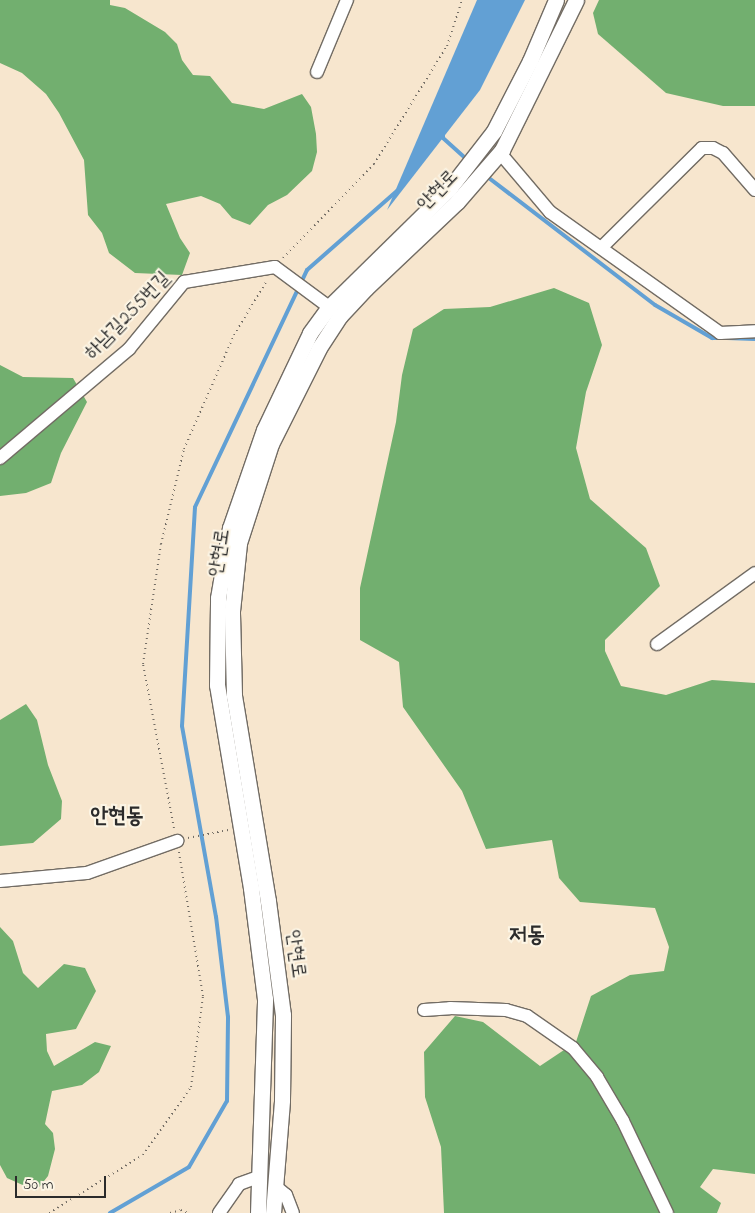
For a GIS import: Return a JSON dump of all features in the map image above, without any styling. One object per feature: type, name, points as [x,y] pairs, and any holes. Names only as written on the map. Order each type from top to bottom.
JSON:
[{"type":"street","points":[[317,72],[347,0]]},
{"type":"street","name":"안현로","points":[[273,1213],[282,1100],[283,1015],[234,695],[232,611],[239,543],[258,478],[301,378],[334,312],[449,189],[486,141],[530,61],[556,0]]},
{"type":"street","name":"안현로","points":[[258,1213],[261,1176],[265,999],[217,685],[218,598],[227,546],[242,487],[278,397],[310,333],[474,184],[495,158],[512,135],[576,0]]},
{"type":"street","points":[[486,141],[495,158],[550,212],[720,333],[755,331]]},
{"type":"street","points":[[601,248],[702,148],[713,148],[723,152],[755,190]]},
{"type":"street","name":"하남길255번길","points":[[0,458],[129,349],[184,282],[275,267],[311,291],[334,312]]},
{"type":"street","points":[[657,644],[755,573]]},
{"type":"street","points":[[0,881],[87,873],[179,840]]},
{"type":"street","points":[[424,1010],[450,1008],[506,1010],[527,1016],[573,1048],[597,1077],[623,1122],[667,1213]]},
{"type":"street","points":[[219,1213],[239,1184],[261,1176]]},
{"type":"street","points":[[274,1186],[286,1195],[293,1213]]},
{"type":"path","points":[[179,840],[240,826]]},
{"type":"path","points":[[52,1210],[55,1213]]},
{"type":"path","points":[[170,1213],[188,1213]]},
{"type":"green space","points":[[0,0],[110,0],[110,5],[125,8],[165,32],[177,44],[182,60],[193,75],[210,76],[232,103],[264,109],[302,94],[311,107],[316,134],[317,152],[312,171],[287,195],[268,205],[250,225],[232,218],[220,204],[201,196],[166,204],[180,238],[190,253],[182,275],[135,273],[109,253],[102,233],[88,215],[84,160],[59,113],[46,94],[22,73],[0,63]]},
{"type":"green space","points":[[599,0],[755,0],[755,106],[723,106],[666,93],[598,34],[593,13]]},
{"type":"green space","points":[[554,288],[589,303],[602,345],[586,392],[576,448],[590,499],[646,548],[660,586],[605,640],[605,651],[621,686],[666,695],[712,680],[755,683],[755,1174],[713,1169],[700,1187],[721,1203],[717,1213],[444,1213],[441,1147],[425,1097],[424,1052],[455,1016],[483,1022],[540,1066],[576,1042],[591,996],[630,975],[664,971],[669,947],[655,908],[580,902],[559,878],[552,840],[486,849],[462,791],[403,707],[399,662],[360,640],[360,588],[396,422],[402,375],[413,329],[444,309],[490,307]]},
{"type":"green space","points":[[0,365],[23,377],[73,378],[87,402],[61,453],[51,483],[26,493],[0,496]]},
{"type":"green space","points":[[26,704],[37,720],[48,765],[62,801],[61,819],[33,843],[0,846],[0,720]]},
{"type":"green space","points":[[0,927],[13,941],[23,973],[38,988],[64,964],[85,968],[96,991],[76,1029],[46,1034],[47,1051],[54,1066],[95,1042],[111,1046],[99,1072],[82,1085],[52,1091],[45,1124],[53,1133],[55,1149],[48,1176],[36,1191],[7,1178],[0,1165]]},
{"type":"water","points":[[477,0],[525,0],[480,90],[387,210]]},
{"type":"waterway","points":[[443,134],[443,138],[466,159]]},
{"type":"waterway","points":[[485,175],[655,305],[712,338],[720,338]]},
{"type":"waterway","points":[[110,1213],[189,1167],[227,1101],[228,1017],[216,917],[182,726],[195,507],[307,270],[397,191]]},
{"type":"waterway","points":[[727,338],[755,339]]},
{"type":"district","name":"안현동","points":[[117,818]]},
{"type":"district","name":"저동","points":[[527,937]]}]
